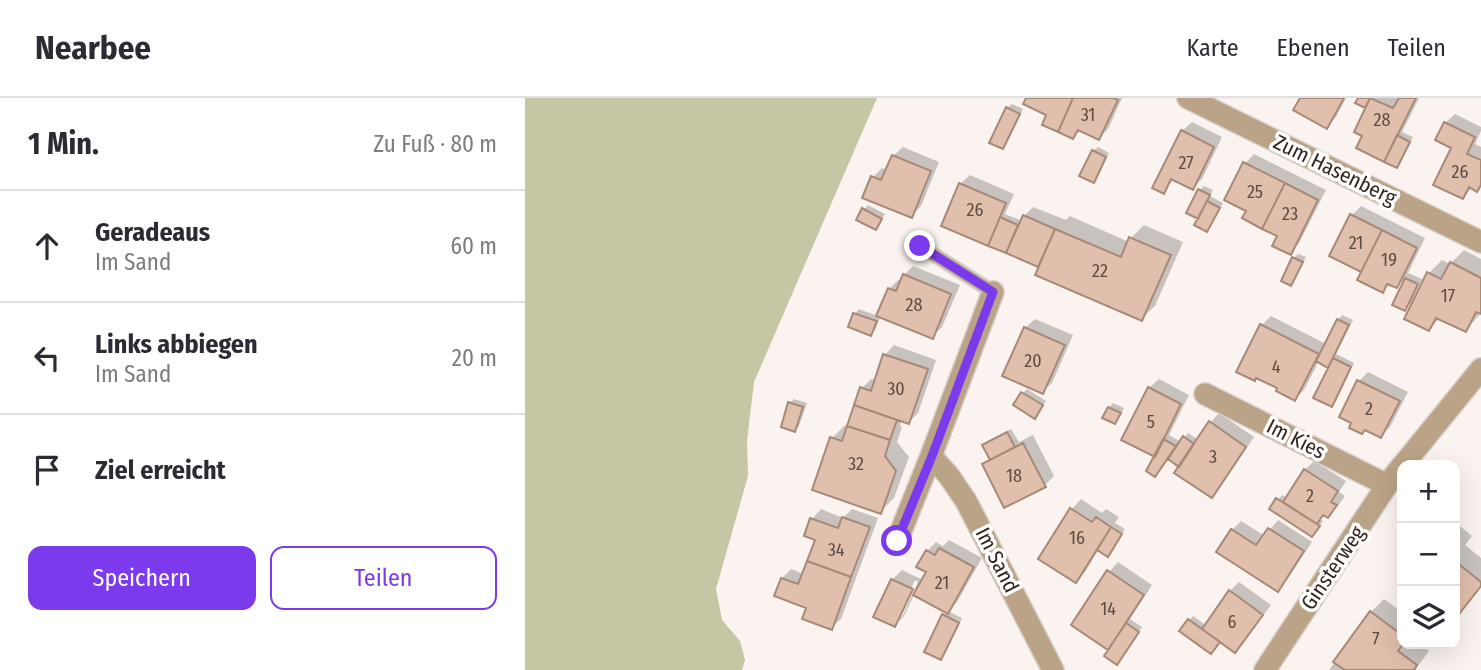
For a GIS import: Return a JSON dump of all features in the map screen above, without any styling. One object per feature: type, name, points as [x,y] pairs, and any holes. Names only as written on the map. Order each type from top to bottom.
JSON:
[{"type":"street","name":"Zum Hasenberg","points":[[1188,98],[1481,242]]},
{"type":"street","points":[[897,541],[993,292]]},
{"type":"street","name":"Ginsterweg","points":[[1408,460],[1481,369]]},
{"type":"street","name":"Im Kies","points":[[1205,394],[1387,485]]},
{"type":"street","name":"Im Sand","points":[[932,456],[949,475],[966,501],[1053,670]]},
{"type":"street","name":"Ginsterweg","points":[[1265,670],[1397,473]]},
{"type":"lane","points":[[920,246],[993,292]]},
{"type":"green space","points":[[525,98],[877,98],[754,382],[747,441],[748,476],[716,589],[722,620],[740,641],[745,660],[742,670],[525,670]]},
{"type":"building","points":[[1026,98],[1073,98],[1058,132],[1042,125],[1046,115],[1023,104]]},
{"type":"building","points":[[1073,98],[1118,100],[1099,140],[1078,130],[1073,139],[1058,132]]},
{"type":"building","points":[[1300,98],[1344,98],[1327,129],[1293,110]]},
{"type":"building","points":[[1358,98],[1370,98],[1365,108],[1355,103]]},
{"type":"building","points":[[1370,98],[1393,108],[1399,98],[1416,98],[1384,162],[1356,148],[1362,136],[1354,132]]},
{"type":"building","points":[[1006,107],[1020,114],[1003,149],[989,143]]},
{"type":"building","points":[[1444,122],[1475,137],[1467,154],[1481,160],[1481,185],[1477,192],[1469,187],[1463,199],[1433,185],[1451,148],[1435,140]]},
{"type":"building","points":[[1181,130],[1214,147],[1193,190],[1171,179],[1164,194],[1152,188]]},
{"type":"building","points":[[1397,135],[1410,142],[1397,168],[1384,162]]},
{"type":"building","points":[[1092,150],[1106,157],[1094,183],[1079,176]]},
{"type":"building","points":[[892,155],[931,171],[912,218],[862,198],[871,176],[881,180]]},
{"type":"building","points":[[1243,162],[1285,183],[1262,229],[1242,218],[1246,211],[1224,200]]},
{"type":"building","points":[[959,183],[1006,203],[988,246],[941,226]]},
{"type":"building","points":[[1285,183],[1318,200],[1291,255],[1272,246],[1277,236],[1262,229]]},
{"type":"building","points":[[1198,189],[1210,195],[1198,219],[1186,213]]},
{"type":"building","points":[[1207,201],[1220,208],[1207,232],[1194,225]]},
{"type":"building","points":[[862,208],[882,219],[876,230],[856,220]]},
{"type":"building","points":[[1350,214],[1382,230],[1361,272],[1329,256]]},
{"type":"building","points":[[1023,215],[1055,229],[1038,267],[1006,253]]},
{"type":"building","points":[[1000,217],[1018,225],[1006,253],[988,246]]},
{"type":"building","points":[[1055,229],[1121,257],[1129,237],[1171,255],[1142,321],[1035,275]]},
{"type":"building","points":[[1382,230],[1417,248],[1397,288],[1387,284],[1383,293],[1357,280]]},
{"type":"building","points":[[1292,257],[1303,262],[1291,286],[1281,281]]},
{"type":"building","points":[[1450,262],[1481,278],[1481,314],[1476,312],[1466,332],[1436,318],[1429,331],[1404,319],[1427,272],[1441,279]]},
{"type":"building","points":[[903,274],[951,294],[933,339],[876,316],[888,288],[896,291]]},
{"type":"building","points":[[1405,278],[1418,284],[1405,311],[1392,305]]},
{"type":"building","points":[[853,313],[877,321],[871,336],[848,327]]},
{"type":"building","points":[[1337,319],[1349,325],[1328,368],[1316,361]]},
{"type":"building","points":[[1260,324],[1319,354],[1295,401],[1276,391],[1277,388],[1236,372]]},
{"type":"building","points":[[1024,327],[1065,345],[1043,394],[1002,376]]},
{"type":"building","points":[[883,354],[928,369],[909,424],[854,405],[860,387],[871,391]]},
{"type":"building","points":[[1333,358],[1351,367],[1332,407],[1313,398]]},
{"type":"building","points":[[1357,380],[1400,401],[1381,438],[1365,430],[1362,434],[1349,428],[1351,423],[1339,417]]},
{"type":"building","points":[[1148,387],[1181,404],[1155,457],[1121,440]]},
{"type":"building","points":[[1021,392],[1043,405],[1035,419],[1013,405]]},
{"type":"building","points":[[788,402],[803,407],[795,432],[781,427]]},
{"type":"building","points":[[854,405],[897,420],[890,440],[847,426]]},
{"type":"building","points":[[1108,407],[1121,413],[1115,424],[1102,418]]},
{"type":"building","points":[[1209,421],[1246,447],[1212,498],[1174,473]]},
{"type":"building","points":[[847,426],[890,440],[885,456],[896,471],[881,514],[812,490],[830,437],[842,441]]},
{"type":"building","points":[[1007,432],[1015,447],[990,460],[982,445]]},
{"type":"building","points":[[1183,436],[1194,444],[1179,467],[1168,459]]},
{"type":"building","points":[[1163,439],[1176,446],[1155,477],[1146,471]]},
{"type":"building","points":[[1023,443],[1046,487],[1004,508],[982,464]]},
{"type":"building","points":[[1304,469],[1338,491],[1331,502],[1337,505],[1328,518],[1323,515],[1317,524],[1283,502]]},
{"type":"building","points":[[1276,498],[1320,526],[1312,537],[1269,509]]},
{"type":"building","points":[[1070,508],[1092,522],[1096,517],[1111,527],[1076,583],[1038,559]]},
{"type":"building","points":[[842,517],[870,527],[851,577],[807,561],[815,540],[804,536],[810,518],[838,528]]},
{"type":"building","points":[[1111,527],[1122,534],[1108,557],[1097,550]]},
{"type":"building","points":[[1268,528],[1304,551],[1278,592],[1216,552],[1231,529],[1256,545]]},
{"type":"building","points":[[939,548],[974,567],[948,614],[913,595],[926,572],[916,567],[926,550],[935,555]]},
{"type":"building","points":[[807,561],[851,577],[832,630],[802,619],[806,608],[774,596],[781,578],[798,584]]},
{"type":"building","points":[[1460,565],[1481,582],[1481,586],[1460,613]]},
{"type":"building","points":[[1107,570],[1144,595],[1108,650],[1071,625]]},
{"type":"building","points":[[891,579],[913,589],[895,627],[873,617]]},
{"type":"building","points":[[1229,590],[1263,615],[1235,653],[1202,629]]},
{"type":"building","points":[[1370,611],[1397,631],[1398,651],[1417,665],[1414,670],[1345,670],[1333,662]]},
{"type":"building","points":[[942,614],[959,623],[941,660],[924,652]]},
{"type":"building","points":[[1188,619],[1220,642],[1211,654],[1179,631]]},
{"type":"building","points":[[1126,623],[1139,632],[1117,665],[1104,656]]},
{"type":"route","points":[[897,541],[993,292],[920,246]]}]
